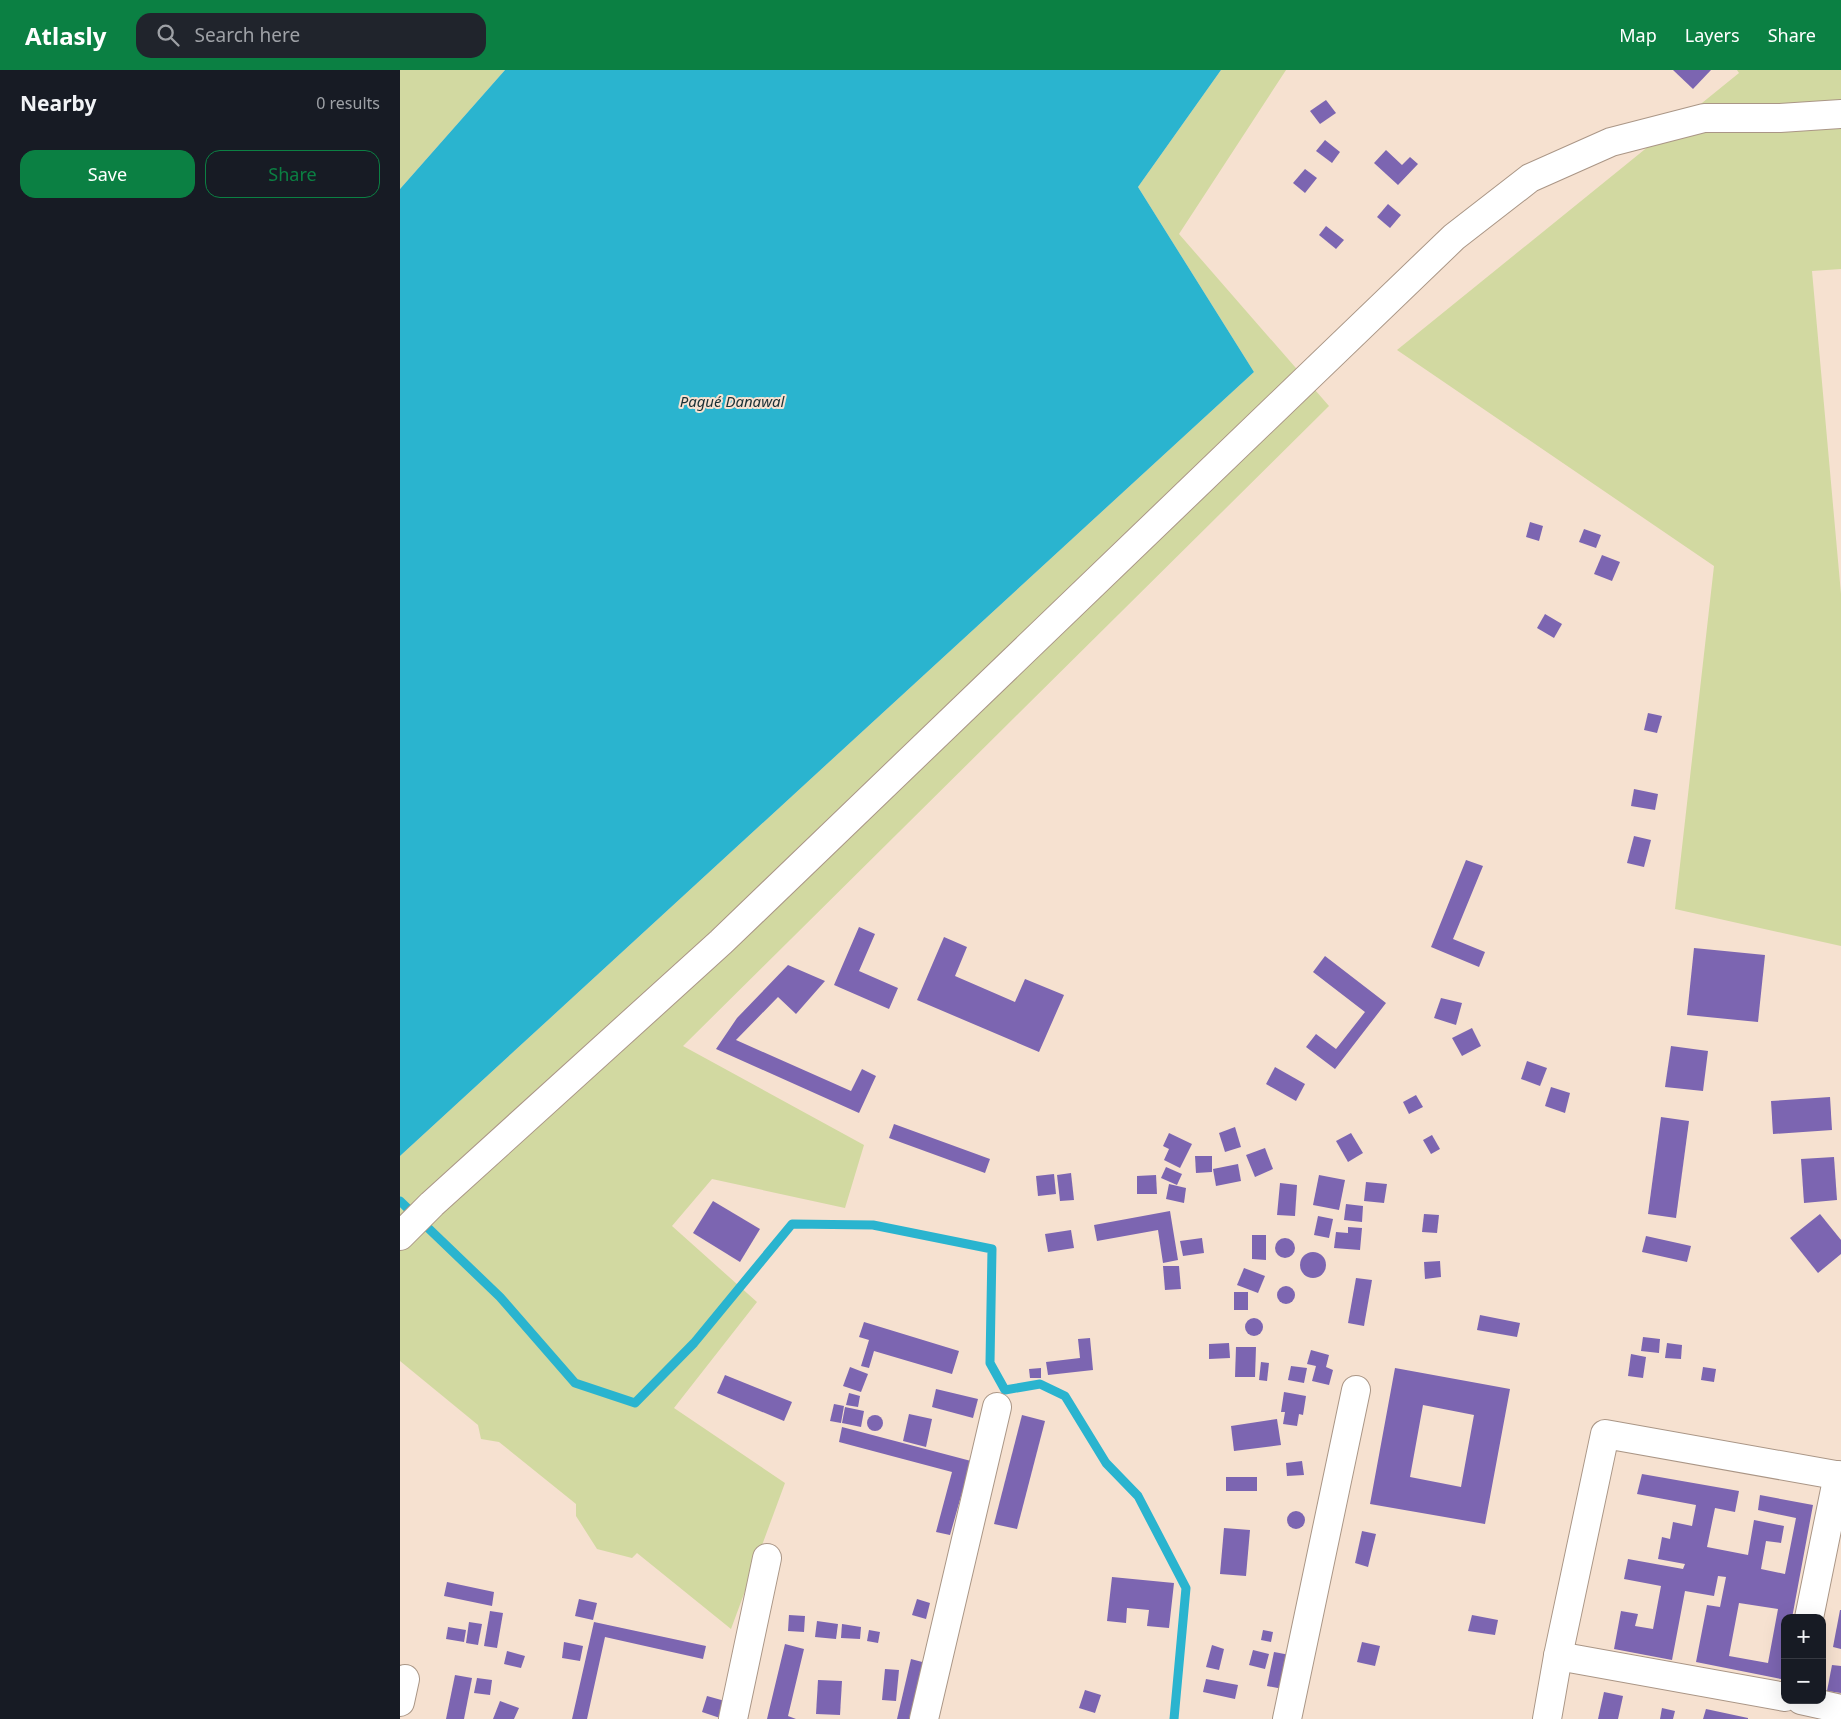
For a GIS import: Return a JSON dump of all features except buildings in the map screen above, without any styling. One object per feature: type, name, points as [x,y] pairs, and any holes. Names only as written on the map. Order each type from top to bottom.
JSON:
[{"type":"street","points":[[404,1233],[432,1204],[721,942],[1462,231],[1530,178],[1611,142],[1704,118],[1780,118],[1841,114]]},
{"type":"street","points":[[1287,1719],[1356,1390]]},
{"type":"street","points":[[924,1719],[997,1407]]},
{"type":"street","points":[[1547,1719],[1558,1656],[1605,1434],[1839,1475],[1811,1614]]},
{"type":"street","points":[[733,1719],[767,1558]]},
{"type":"street","points":[[1558,1656],[1781,1696]]},
{"type":"street","points":[[1789,1719],[1792,1704]]},
{"type":"street","points":[[1819,1704],[1841,1709]]},
{"type":"green space","points":[[400,70],[505,70],[400,189]]},
{"type":"green space","points":[[1221,70],[1286,70],[1179,234],[1329,406],[683,1046],[864,1145],[845,1208],[712,1179],[672,1226],[757,1302],[674,1408],[785,1483],[731,1629],[637,1553],[632,1558],[597,1549],[576,1516],[576,1504],[499,1442],[481,1439],[478,1425],[400,1361],[400,1156],[1254,372],[1138,187]]},
{"type":"green space","points":[[1737,70],[1841,70],[1841,269],[1812,271],[1841,594],[1841,946],[1675,909],[1714,566],[1397,350],[1739,73]]},
{"type":"water","name":"Pagué Danawal","points":[[505,70],[1221,70],[1138,187],[1254,372],[400,1156],[400,189]]},
{"type":"waterway","points":[[400,1201],[500,1297],[575,1383],[635,1403],[694,1343],[792,1224],[873,1225],[992,1249],[990,1363],[1005,1390],[1040,1384],[1065,1396],[1106,1463],[1138,1496],[1186,1588],[1174,1719]]}]
